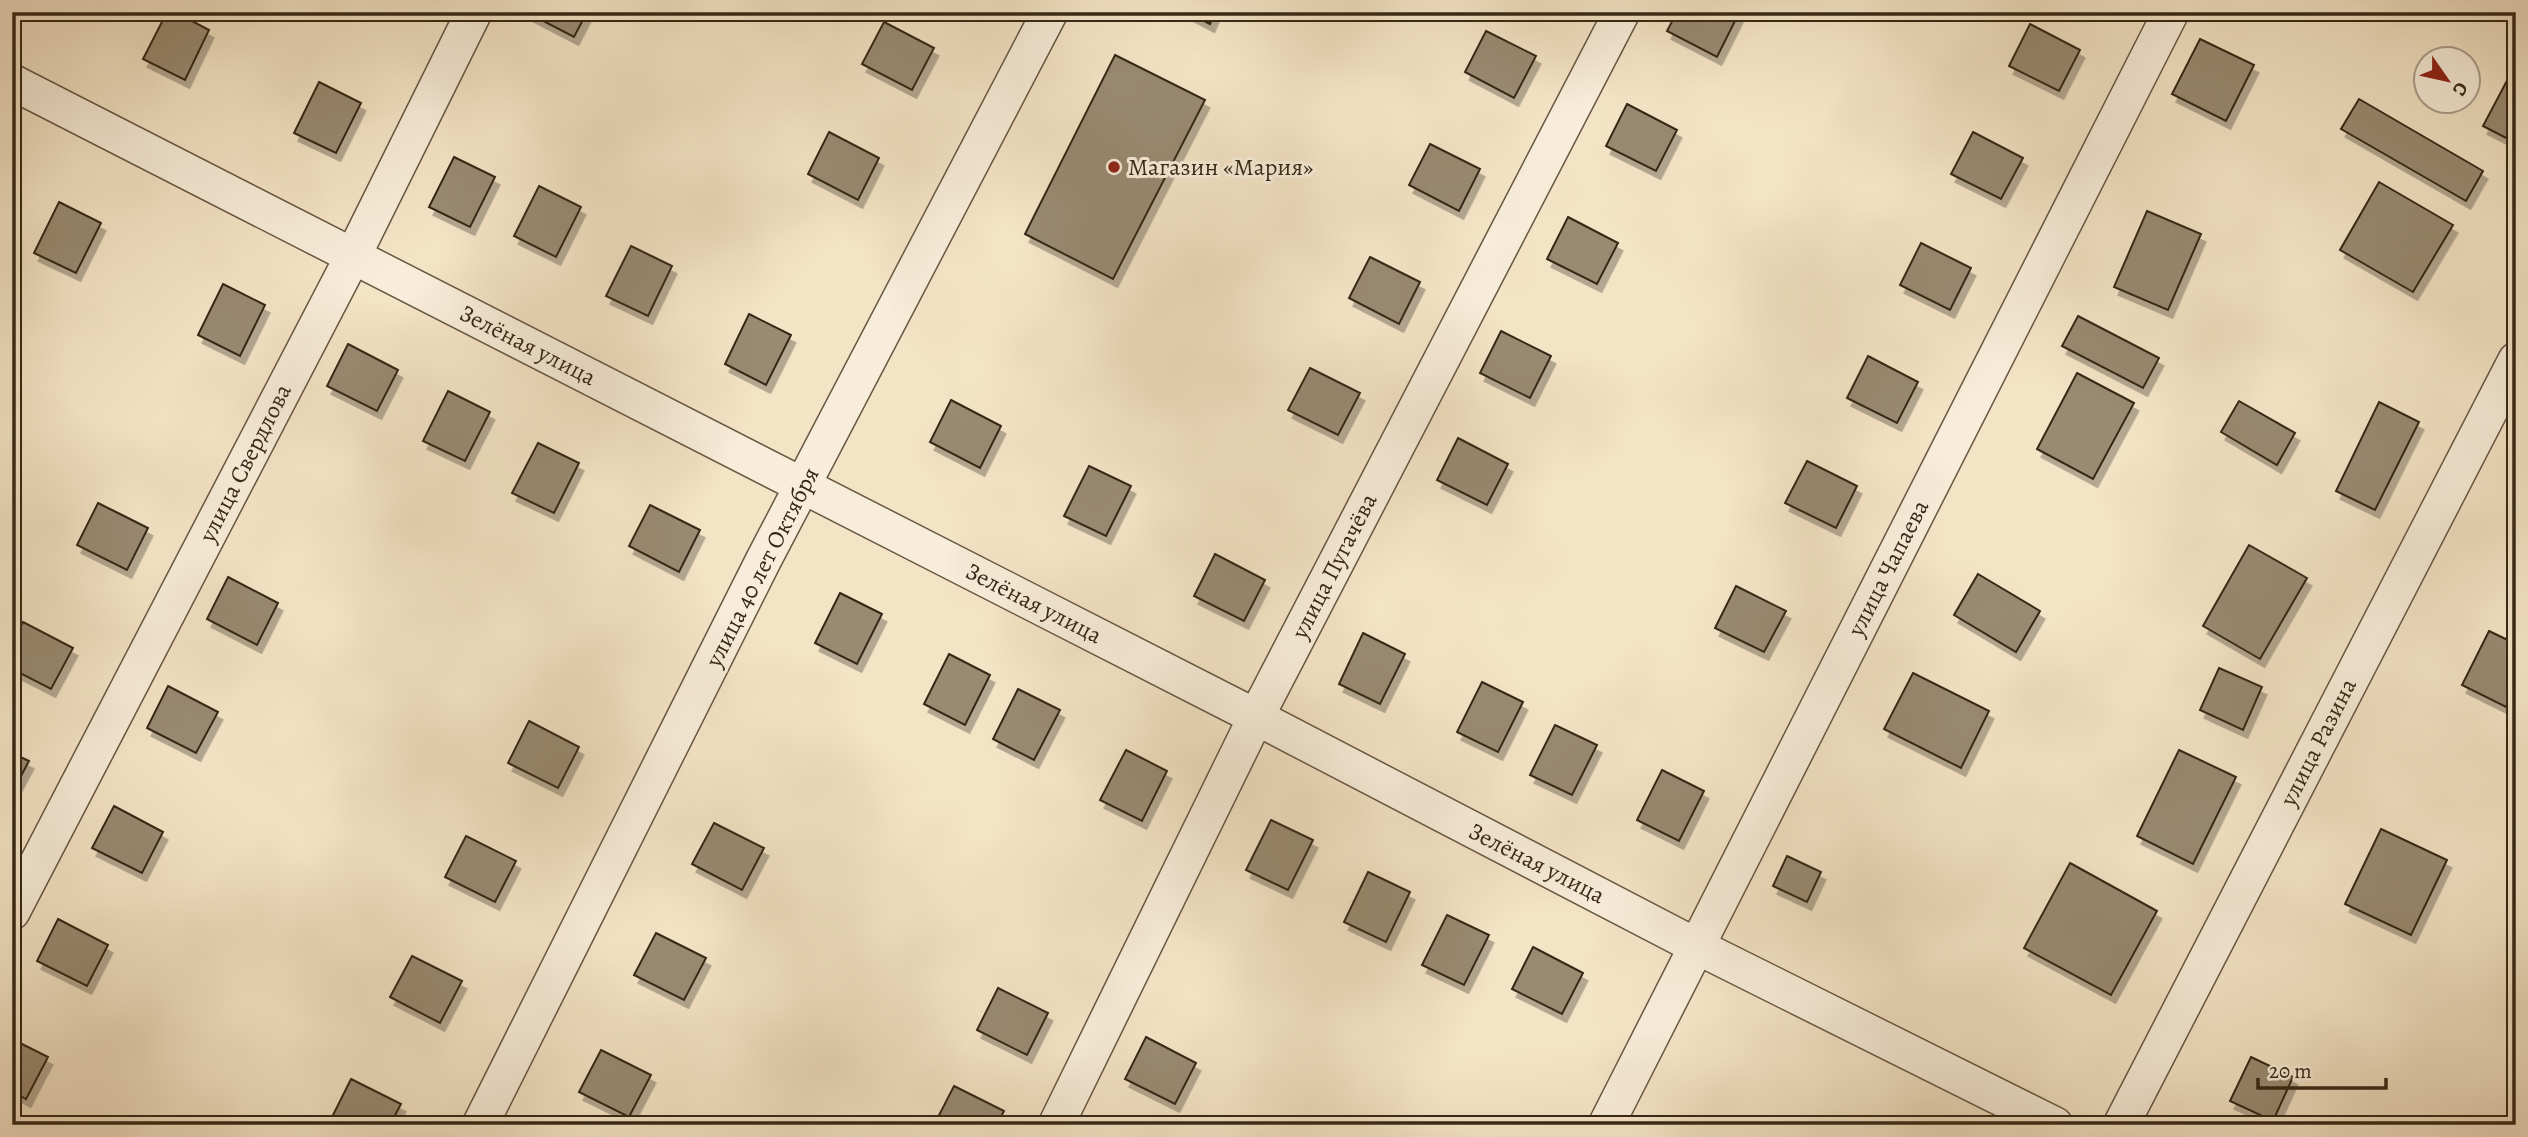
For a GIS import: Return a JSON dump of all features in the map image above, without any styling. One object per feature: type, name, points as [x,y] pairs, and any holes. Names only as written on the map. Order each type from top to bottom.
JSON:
[{"type":"street","name":"улица Свердлова","points":[[12,912],[353,256],[474,12]]},
{"type":"street","name":"улица 40 лет Октября","points":[[480,1125],[763,561],[1050,12]]},
{"type":"street","name":"улица Пугачёва","points":[[1056,1125],[1256,717],[1622,12]]},
{"type":"street","name":"улица Чапаева","points":[[1605,1125],[2171,12]]},
{"type":"street","name":"Зелёная улица","points":[[12,82],[1256,717],[1696,946],[2054,1125]]},
{"type":"street","name":"улица Разина","points":[[2121,1125],[2516,360]]},
{"type":"building","points":[[167,12],[175,12],[209,30],[185,80],[143,59]]},
{"type":"building","points":[[526,12],[587,12],[574,37]]},
{"type":"building","points":[[1187,12],[1215,12],[1210,24]]},
{"type":"building","points":[[1677,12],[1733,12],[1738,15],[1717,57],[1667,31]]},
{"type":"building","points":[[884,22],[934,48],[912,90],[862,64]]},
{"type":"building","points":[[2030,24],[2080,50],[2059,91],[2009,66]]},
{"type":"building","points":[[1486,31],[1536,56],[1514,98],[1465,72]]},
{"type":"building","points":[[2200,39],[2254,65],[2226,121],[2172,94]]},
{"type":"building","name":"Магазин «Мария»","points":[[1115,55],[1205,100],[1113,279],[1025,234]]},
{"type":"building","points":[[2511,73],[2516,75],[2516,143],[2483,126]]},
{"type":"building","points":[[319,82],[361,103],[336,153],[294,133]]},
{"type":"building","points":[[2359,99],[2483,171],[2466,201],[2341,129]]},
{"type":"building","points":[[1627,104],[1677,130],[1656,171],[1606,146]]},
{"type":"building","points":[[829,132],[879,158],[858,200],[808,174]]},
{"type":"building","points":[[1973,132],[2023,158],[2001,199],[1951,174]]},
{"type":"building","points":[[1430,144],[1480,169],[1459,211],[1409,185]]},
{"type":"building","points":[[454,157],[495,177],[470,227],[429,207]]},
{"type":"building","points":[[2379,182],[2453,225],[2413,292],[2340,250]]},
{"type":"building","points":[[539,186],[581,207],[556,257],[514,236]]},
{"type":"building","points":[[59,202],[101,223],[76,273],[34,253]]},
{"type":"building","points":[[2147,211],[2201,234],[2168,310],[2114,287]]},
{"type":"building","points":[[1568,217],[1618,243],[1597,284],[1547,259]]},
{"type":"building","points":[[1921,243],[1971,268],[1950,310],[1900,285]]},
{"type":"building","points":[[631,246],[672,266],[648,316],[606,296]]},
{"type":"building","points":[[1370,257],[1420,282],[1399,324],[1349,298]]},
{"type":"building","points":[[223,284],[265,305],[240,356],[198,335]]},
{"type":"building","points":[[749,314],[791,335],[766,385],[725,364]]},
{"type":"building","points":[[2078,316],[2159,358],[2143,388],[2062,346]]},
{"type":"building","points":[[1501,331],[1551,356],[1530,398],[1480,373]]},
{"type":"building","points":[[348,344],[398,370],[377,411],[327,386]]},
{"type":"building","points":[[1868,356],[1918,382],[1897,423],[1847,398]]},
{"type":"building","points":[[1310,368],[1360,393],[1338,435],[1288,410]]},
{"type":"building","points":[[2077,373],[2134,403],[2093,479],[2037,449]]},
{"type":"building","points":[[448,391],[490,412],[465,461],[423,441]]},
{"type":"building","points":[[951,400],[1001,426],[980,468],[930,442]]},
{"type":"building","points":[[2239,401],[2295,433],[2277,465],[2221,432]]},
{"type":"building","points":[[2379,402],[2419,422],[2375,510],[2336,491]]},
{"type":"building","points":[[1458,438],[1508,464],[1487,505],[1437,480]]},
{"type":"building","points":[[538,443],[579,463],[554,513],[512,493]]},
{"type":"building","points":[[1807,461],[1857,486],[1836,528],[1785,503]]},
{"type":"building","points":[[1089,466],[1131,486],[1106,536],[1064,516]]},
{"type":"building","points":[[98,503],[148,528],[127,570],[77,545]]},
{"type":"building","points":[[650,505],[700,530],[679,572],[629,546]]},
{"type":"building","points":[[2249,545],[2307,578],[2260,659],[2203,626]]},
{"type":"building","points":[[1215,554],[1265,580],[1244,621],[1194,596]]},
{"type":"building","points":[[1978,574],[2040,611],[2016,652],[1954,615]]},
{"type":"building","points":[[228,577],[278,603],[257,645],[207,619]]},
{"type":"building","points":[[1736,586],[1786,611],[1764,652],[1715,628]]},
{"type":"building","points":[[840,593],[882,614],[857,664],[815,643]]},
{"type":"building","points":[[23,622],[73,648],[51,689],[12,669],[12,643]]},
{"type":"building","points":[[2489,631],[2516,644],[2516,687],[2506,707],[2462,685]]},
{"type":"building","points":[[1363,633],[1405,654],[1380,704],[1339,684]]},
{"type":"building","points":[[949,654],[990,675],[965,725],[924,704]]},
{"type":"building","points":[[2219,668],[2262,687],[2243,730],[2200,710]]},
{"type":"building","points":[[1913,673],[1989,711],[1961,768],[1884,729]]},
{"type":"building","points":[[1482,682],[1523,702],[1498,752],[1457,732]]},
{"type":"building","points":[[168,686],[218,712],[196,753],[147,728]]},
{"type":"building","points":[[1018,689],[1060,710],[1034,760],[993,739]]},
{"type":"building","points":[[529,721],[579,747],[558,788],[508,763]]},
{"type":"building","points":[[1555,725],[1597,745],[1572,795],[1530,775]]},
{"type":"building","points":[[1126,750],[1167,771],[1142,821],[1100,800]]},
{"type":"building","points":[[2179,750],[2236,777],[2193,864],[2137,836]]},
{"type":"building","points":[[12,753],[29,761],[12,793]]},
{"type":"building","points":[[1662,770],[1704,791],[1679,841],[1637,820]]},
{"type":"building","points":[[114,806],[163,832],[142,873],[92,848]]},
{"type":"building","points":[[1271,820],[1313,840],[1288,890],[1246,870]]},
{"type":"building","points":[[714,823],[764,848],[742,890],[692,864]]},
{"type":"building","points":[[2381,829],[2447,860],[2411,935],[2345,904]]},
{"type":"building","points":[[466,836],[516,861],[495,902],[445,877]]},
{"type":"building","points":[[1787,856],[1821,872],[1807,902],[1773,886]]},
{"type":"building","points":[[2070,863],[2157,911],[2111,995],[2024,948]]},
{"type":"building","points":[[1368,872],[1410,892],[1386,942],[1344,922]]},
{"type":"building","points":[[1447,915],[1489,935],[1464,985],[1422,965]]},
{"type":"building","points":[[58,919],[108,945],[87,986],[37,961]]},
{"type":"building","points":[[656,933],[706,958],[684,1000],[634,975]]},
{"type":"building","points":[[1533,947],[1583,973],[1562,1014],[1512,989]]},
{"type":"building","points":[[412,956],[462,981],[440,1023],[390,997]]},
{"type":"building","points":[[998,988],[1048,1013],[1027,1055],[977,1030]]},
{"type":"building","points":[[1146,1037],[1196,1063],[1175,1104],[1125,1079]]},
{"type":"building","points":[[12,1039],[48,1057],[26,1099],[12,1091]]},
{"type":"building","points":[[601,1050],[651,1075],[629,1117],[579,1092]]},
{"type":"building","points":[[2251,1057],[2293,1077],[2273,1121],[2230,1101]]},
{"type":"building","points":[[351,1079],[401,1104],[390,1125],[337,1125],[330,1121]]},
{"type":"building","points":[[954,1086],[1004,1111],[997,1125],[934,1125]]},
{"type":"place","name":"Магазин «Мария»","points":[[1114,167]]}]
